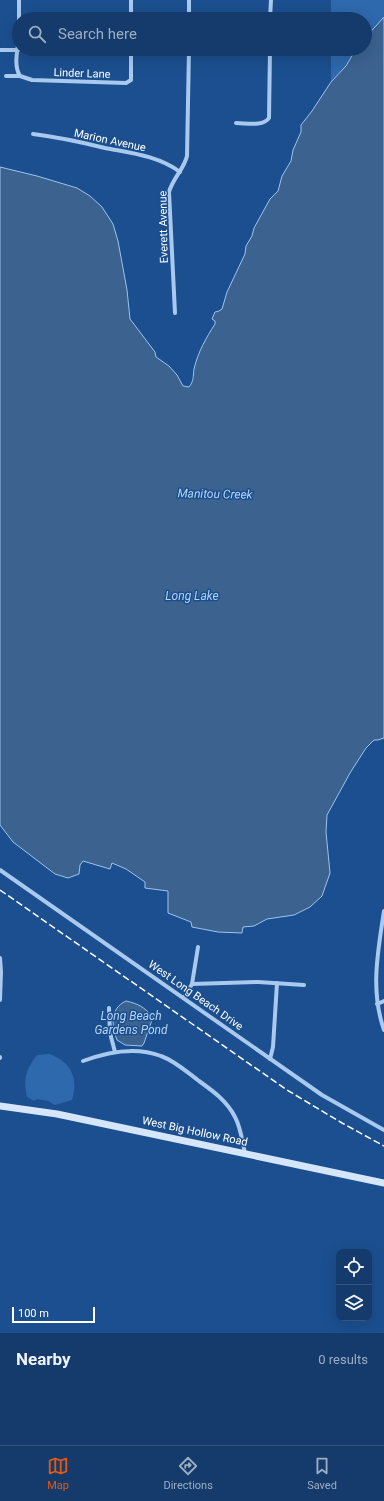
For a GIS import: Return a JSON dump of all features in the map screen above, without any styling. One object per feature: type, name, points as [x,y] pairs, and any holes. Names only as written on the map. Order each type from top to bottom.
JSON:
[{"type":"main road","name":"West Big Hollow Road","points":[[0,1106],[57,1114],[384,1183]]},
{"type":"street","points":[[19,0],[19,12]]},
{"type":"street","points":[[131,0],[131,12]]},
{"type":"street","points":[[189,0],[189,12]]},
{"type":"street","points":[[270,12],[271,0]]},
{"type":"street","points":[[0,50],[12,50]]},
{"type":"street","points":[[18,56],[17,71],[20,76]]},
{"type":"street","name":"Linder Lane","points":[[6,76],[20,76],[32,80],[123,83],[131,80],[131,56]]},
{"type":"street","name":"Everett Avenue","points":[[175,313],[170,192],[171,186],[184,166],[187,156],[189,56]]},
{"type":"street","points":[[236,123],[261,123],[268,120],[270,56]]},
{"type":"street","name":"Marion Avenue","points":[[33,134],[52,136],[146,156],[171,165],[180,172]]},
{"type":"street","name":"West Long Beach Drive","points":[[0,870],[322,1095],[384,1130]]},
{"type":"street","points":[[384,911],[375,976],[377,1004],[384,1030]]},
{"type":"street","points":[[184,998],[192,984],[198,947]]},
{"type":"street","points":[[0,958],[0,1000]]},
{"type":"street","points":[[192,984],[231,982],[304,985]]},
{"type":"street","points":[[270,1059],[273,1047],[277,983]]},
{"type":"street","points":[[377,1004],[384,1002]]},
{"type":"street","points":[[377,1004],[384,1006]]},
{"type":"street","points":[[109,1008],[110,1032],[115,1052]]},
{"type":"street","points":[[83,1061],[101,1054],[115,1052],[150,1052],[171,1060],[220,1097],[234,1116],[239,1126],[245,1153]]},
{"type":"shaded area","points":[[331,0],[384,0],[384,17],[372,30],[372,12],[331,12]]},
{"type":"shaded area","points":[[331,56],[352,56],[346,66],[331,82]]},
{"type":"shaded area","points":[[49,1054],[63,1061],[68,1066],[74,1078],[74,1092],[72,1100],[55,1105],[48,1101],[37,1099],[34,1101],[27,1097],[25,1085],[26,1074],[30,1065],[37,1055]]},
{"type":"water","name":"Long Lake","points":[[384,17],[384,738],[374,740],[366,748],[350,773],[327,815],[326,832],[330,873],[322,896],[310,907],[294,915],[267,919],[254,926],[243,927],[242,933],[218,932],[192,927],[191,922],[168,913],[168,891],[145,888],[145,882],[126,869],[112,863],[110,869],[83,861],[80,865],[79,874],[68,878],[55,874],[13,842],[0,825],[0,167],[77,188],[90,196],[102,207],[113,224],[118,241],[127,290],[130,319],[155,352],[156,357],[169,366],[177,375],[183,386],[189,387],[193,381],[194,369],[200,351],[215,324],[215,321],[212,319],[215,312],[222,309],[227,292],[245,254],[246,246],[252,236],[254,228],[270,199],[278,191],[282,176],[291,161],[293,150],[301,132],[301,125],[331,82],[346,66],[352,56],[372,56],[372,30]]},
{"type":"water","name":"Long Beach Gardens Pond","points":[[126,1001],[141,1006],[153,1017],[142,1046],[125,1045],[117,1040],[113,1024],[114,1013],[121,1004]]},
{"type":"railway","points":[[0,890],[287,1090],[384,1146]]},
{"type":"water label","name":"Manitou Creek","points":[[215,494]]}]
